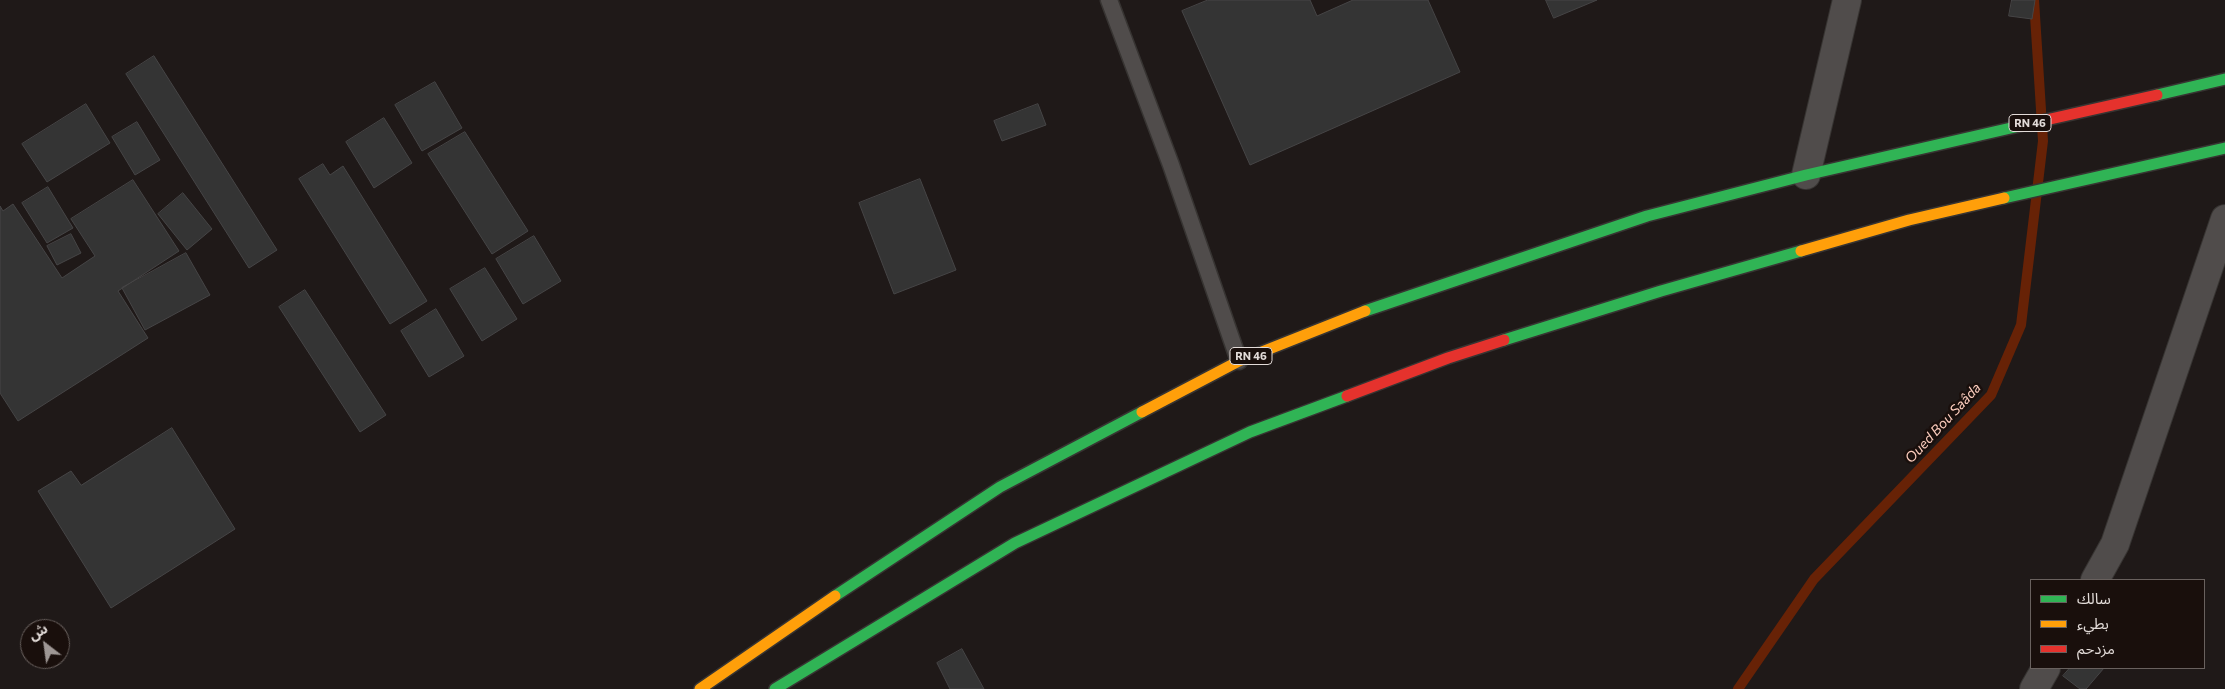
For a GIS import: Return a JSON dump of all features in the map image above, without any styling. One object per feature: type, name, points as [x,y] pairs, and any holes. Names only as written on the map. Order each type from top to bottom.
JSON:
[{"type":"main road","name":"RN 46","points":[[700,689],[801,618],[1000,487],[1239,361],[1387,302],[1620,225],[1806,174],[1866,162],[2225,79]]},
{"type":"main road","points":[[774,689],[1015,543],[1250,432],[1448,358],[1661,291],[1910,220],[2225,148]]},
{"type":"street","points":[[1806,174],[1846,0]]},
{"type":"street","points":[[2096,579],[2115,544],[2225,219]]},
{"type":"street","points":[[2034,689],[2045,669]]},
{"type":"lane","points":[[1109,0],[1171,165],[1239,361]]},
{"type":"building","points":[[1208,0],[1310,0],[1317,16],[1353,0],[1428,0],[1460,72],[1250,165],[1182,11]]},
{"type":"building","points":[[1546,0],[1597,0],[1554,18]]},
{"type":"building","points":[[2012,0],[2035,0],[2032,19],[2009,16]]},
{"type":"building","points":[[154,56],[277,250],[249,268],[126,74]]},
{"type":"building","points":[[435,82],[462,128],[422,151],[395,105]]},
{"type":"building","points":[[86,104],[110,143],[47,182],[22,144]]},
{"type":"building","points":[[1038,104],[1046,125],[1002,141],[994,121]]},
{"type":"building","points":[[384,118],[412,163],[374,188],[346,142]]},
{"type":"building","points":[[137,122],[160,160],[135,175],[112,137]]},
{"type":"building","points":[[465,132],[528,231],[492,254],[428,154]]},
{"type":"building","points":[[323,164],[330,175],[343,166],[427,301],[390,324],[299,179]]},
{"type":"building","points":[[920,179],[956,270],[894,294],[859,203]]},
{"type":"building","points":[[133,180],[179,251],[118,291],[148,338],[18,421],[0,393],[0,206],[3,211],[13,204],[62,278],[95,256],[71,219]]},
{"type":"building","points":[[48,187],[73,228],[47,243],[22,203]]},
{"type":"building","points":[[183,193],[212,229],[187,250],[158,214]]},
{"type":"building","points":[[71,234],[81,253],[57,265],[47,246]]},
{"type":"building","points":[[534,236],[561,281],[523,304],[496,259]]},
{"type":"building","points":[[186,253],[210,295],[145,330],[122,288]]},
{"type":"building","points":[[485,268],[517,319],[482,341],[450,289]]},
{"type":"building","points":[[305,290],[386,415],[360,432],[279,307]]},
{"type":"building","points":[[436,309],[464,356],[429,377],[401,331]]},
{"type":"building","points":[[172,428],[235,529],[111,608],[38,491],[71,471],[81,485]]},
{"type":"building","points":[[962,649],[984,689],[950,689],[937,663]]},
{"type":"building","points":[[2069,669],[2103,669],[2086,689],[2080,689],[2063,676]]},
{"type":"waterway","name":"Oued Bou Saâda","points":[[1738,689],[1814,579],[1991,395],[2021,325],[2043,141],[2034,0]]},
{"type":"traffic: fast","points":[[2157,95],[2225,79]]},
{"type":"traffic: fast","points":[[1365,311],[1647,216],[1806,175],[2037,122]]},
{"type":"traffic: fast","points":[[2004,198],[2225,148]]},
{"type":"traffic: fast","points":[[1504,340],[1661,291],[1801,251]]},
{"type":"traffic: fast","points":[[775,689],[1015,543],[1250,432],[1347,396]]},
{"type":"traffic: fast","points":[[835,596],[1000,487],[1142,412]]},
{"type":"traffic: slow","points":[[1801,251],[1909,220],[2004,198]]},
{"type":"traffic: slow","points":[[1142,412],[1239,361],[1365,311]]},
{"type":"traffic: slow","points":[[700,689],[835,596]]},
{"type":"traffic: jam","points":[[2037,122],[2157,95]]},
{"type":"traffic: jam","points":[[1347,396],[1448,358],[1504,340]]}]
